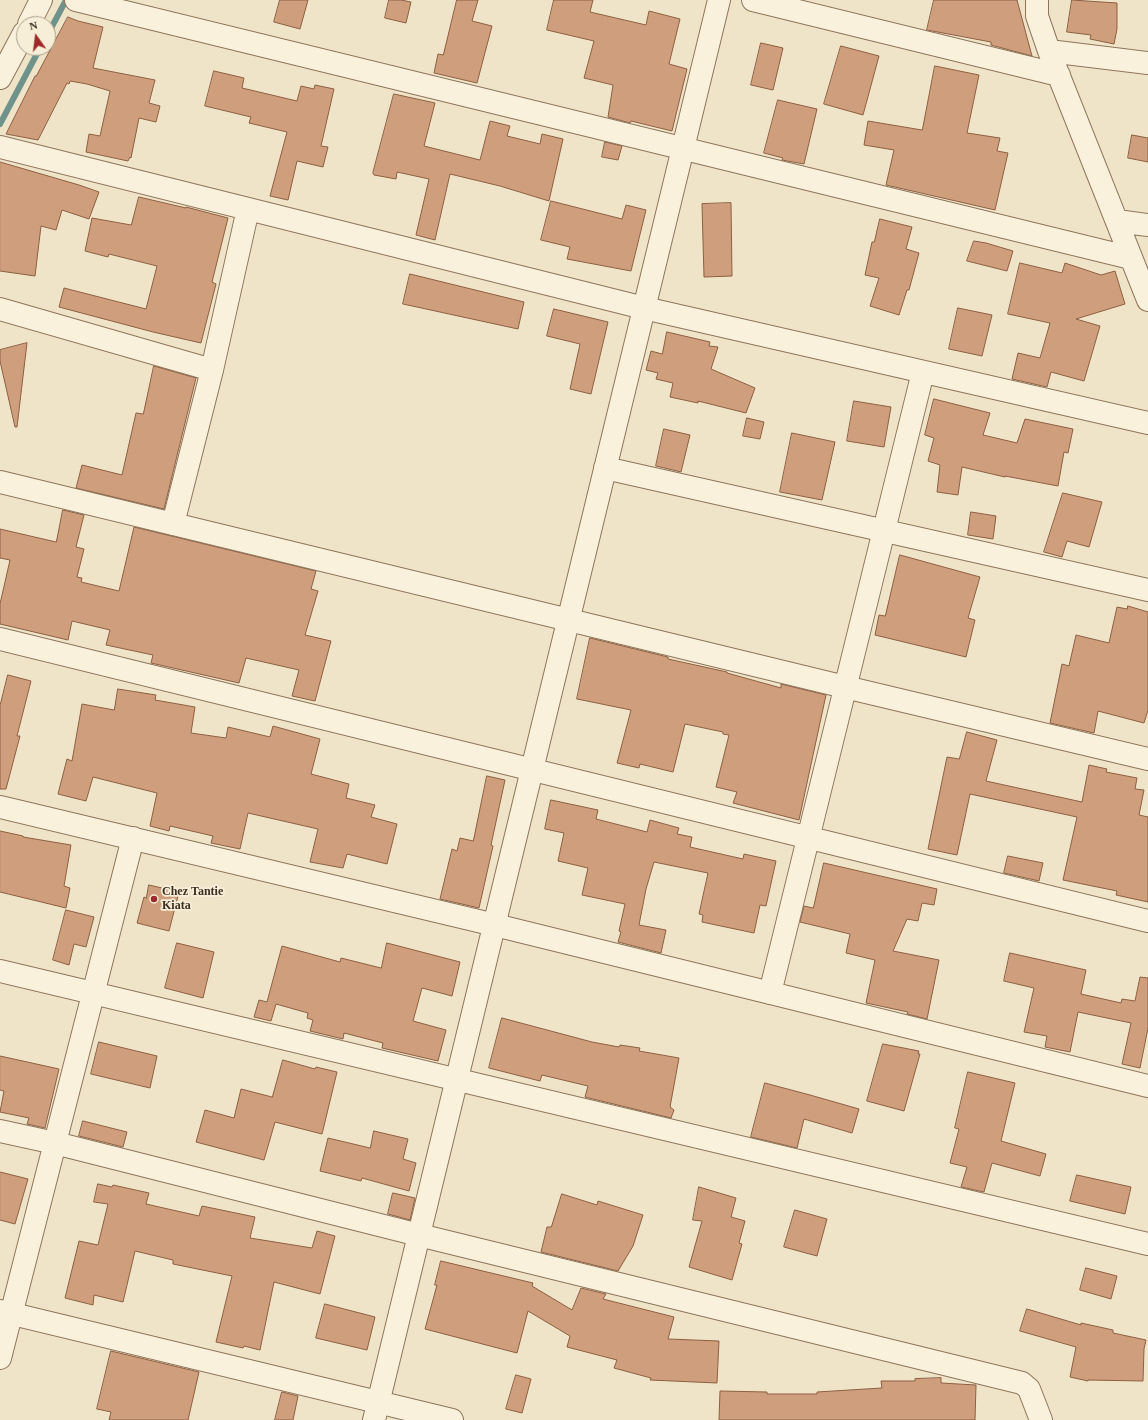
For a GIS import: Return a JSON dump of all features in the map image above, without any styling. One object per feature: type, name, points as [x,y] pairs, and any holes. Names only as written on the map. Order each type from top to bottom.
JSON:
[{"type":"street","points":[[32,16],[41,0]]},
{"type":"street","points":[[76,0],[1131,258]]},
{"type":"street","points":[[376,1411],[719,0]]},
{"type":"street","points":[[753,0],[1059,75]]},
{"type":"street","points":[[1037,0],[1037,16],[1049,51],[1148,300]]},
{"type":"street","points":[[0,78],[16,47]]},
{"type":"street","points":[[1049,51],[1148,63]]},
{"type":"street","points":[[0,146],[644,308],[1148,423]]},
{"type":"street","points":[[173,524],[212,370],[248,209]]},
{"type":"street","points":[[1116,221],[1148,225]]},
{"type":"street","points":[[0,309],[212,370]]},
{"type":"street","points":[[770,993],[922,372]]},
{"type":"street","points":[[605,468],[1148,590]]},
{"type":"street","points":[[0,482],[1148,759]]},
{"type":"street","points":[[0,639],[1148,920]]},
{"type":"street","points":[[0,807],[494,925],[1148,1086]]},
{"type":"street","points":[[0,1358],[6,1312],[55,1143],[133,838]]},
{"type":"street","points":[[0,971],[1148,1244]]},
{"type":"street","points":[[0,1130],[419,1235],[1022,1383],[1029,1389],[1041,1420]]},
{"type":"street","points":[[6,1312],[376,1411],[452,1420]]},
{"type":"building","points":[[280,0],[308,0],[300,29],[274,22]]},
{"type":"building","points":[[389,0],[411,2],[406,23],[385,18]]},
{"type":"building","points":[[457,0],[478,0],[472,21],[492,26],[477,83],[434,73],[438,54],[443,55]]},
{"type":"building","points":[[554,0],[593,0],[590,12],[646,25],[649,11],[680,19],[669,64],[687,69],[672,131],[608,117],[613,85],[584,78],[594,41],[547,30]]},
{"type":"building","points":[[934,0],[1017,0],[1032,56],[991,45],[991,42],[927,30]]},
{"type":"building","points":[[1072,0],[1117,3],[1117,29],[1114,44],[1090,39],[1091,35],[1067,32]]},
{"type":"building","points":[[68,17],[103,27],[93,68],[155,80],[149,103],[160,106],[156,122],[139,118],[131,158],[130,157],[128,161],[86,152],[89,134],[100,136],[110,91],[87,84],[70,81],[69,84],[67,83],[38,140],[6,134],[35,76],[47,56],[56,56],[56,39]]},
{"type":"building","points":[[761,43],[783,48],[773,90],[751,85]]},
{"type":"building","points":[[841,46],[879,56],[863,115],[824,104]]},
{"type":"building","points":[[935,66],[979,75],[967,133],[1000,138],[997,151],[1008,153],[995,210],[886,185],[894,150],[864,145],[868,121],[922,130]]},
{"type":"building","points":[[214,71],[244,78],[242,88],[297,101],[301,86],[314,89],[315,85],[334,89],[321,146],[328,147],[323,167],[297,161],[288,200],[270,196],[287,132],[249,123],[251,117],[205,106]]},
{"type":"building","points":[[394,94],[435,103],[424,146],[480,160],[490,121],[510,126],[507,136],[540,144],[542,134],[563,139],[549,201],[500,186],[450,174],[435,240],[416,235],[429,179],[397,172],[396,179],[374,175],[373,173]]},
{"type":"building","points":[[778,100],[817,109],[804,164],[782,160],[783,158],[764,153]]},
{"type":"building","points":[[1132,135],[1148,138],[1148,162],[1128,158]]},
{"type":"building","points":[[605,142],[622,146],[618,160],[602,157]]},
{"type":"building","points":[[0,162],[99,192],[89,219],[62,210],[56,230],[41,226],[35,276],[0,271]]},
{"type":"building","points":[[139,197],[228,218],[212,282],[216,284],[201,343],[59,307],[64,288],[146,309],[157,266],[109,254],[108,257],[85,251],[92,218],[131,225]]},
{"type":"building","points":[[551,201],[622,219],[626,205],[646,210],[631,271],[567,259],[570,247],[541,240]]},
{"type":"building","points":[[731,203],[732,276],[704,277],[702,204]]},
{"type":"building","points":[[880,219],[912,227],[906,249],[919,253],[909,290],[907,290],[899,315],[870,306],[879,278],[865,275],[872,242],[874,242]]},
{"type":"building","points":[[974,241],[1013,251],[1007,271],[967,261]]},
{"type":"building","points":[[1020,263],[1062,273],[1065,263],[1101,275],[1115,271],[1125,304],[1076,319],[1100,326],[1084,381],[1051,372],[1047,387],[1012,379],[1018,353],[1040,358],[1050,323],[1008,314]]},
{"type":"building","points":[[410,274],[524,302],[518,329],[403,304]]},
{"type":"building","points":[[958,308],[992,315],[982,356],[949,349]]},
{"type":"building","points":[[554,309],[608,322],[591,394],[570,389],[580,344],[547,336]]},
{"type":"building","points":[[667,332],[710,342],[709,346],[718,347],[711,369],[755,388],[746,413],[698,401],[698,403],[670,397],[673,383],[656,379],[658,373],[646,370],[651,351],[662,354]]},
{"type":"building","points":[[27,343],[17,427],[15,427],[0,361],[0,350]]},
{"type":"building","points":[[154,366],[196,378],[164,509],[76,488],[82,465],[122,475],[136,413],[143,414]]},
{"type":"building","points":[[934,399],[990,413],[983,435],[1017,443],[1025,419],[1073,429],[1068,453],[1064,452],[1058,486],[1005,477],[962,467],[958,495],[937,492],[940,465],[928,461],[934,438],[925,435]]},
{"type":"building","points":[[854,401],[891,407],[884,447],[847,441]]},
{"type":"building","points":[[747,418],[764,422],[760,439],[743,436]]},
{"type":"building","points":[[664,429],[690,435],[681,472],[656,466]]},
{"type":"building","points":[[792,433],[835,442],[822,500],[780,492]]},
{"type":"building","points":[[1063,493],[1102,502],[1089,547],[1067,541],[1062,557],[1044,552]]},
{"type":"building","points":[[63,510],[84,515],[76,547],[84,549],[77,577],[82,578],[81,582],[119,591],[134,527],[316,571],[311,589],[318,591],[305,635],[331,641],[315,701],[292,696],[299,670],[246,658],[239,683],[151,663],[153,655],[106,645],[110,630],[72,621],[68,640],[0,624],[0,604],[10,560],[0,558],[0,529],[56,542]]},
{"type":"building","points":[[971,512],[996,516],[993,539],[968,535]]},
{"type":"building","points":[[900,555],[980,577],[968,618],[975,620],[966,657],[875,635],[879,615],[885,616]]},
{"type":"building","points":[[1128,606],[1148,612],[1148,710],[1144,723],[1098,711],[1094,733],[1050,723],[1062,664],[1069,666],[1076,635],[1109,643],[1117,607],[1127,609]]},
{"type":"building","points":[[590,638],[668,657],[668,659],[727,672],[781,688],[781,684],[826,695],[799,820],[733,803],[737,792],[716,787],[729,735],[723,734],[723,732],[685,724],[673,772],[640,764],[639,768],[617,763],[631,710],[577,699]]},
{"type":"building","points":[[8,675],[31,681],[17,736],[20,736],[6,789],[0,789],[0,706]]},
{"type":"building","points":[[118,689],[156,695],[155,700],[195,707],[191,733],[226,738],[228,727],[270,737],[273,726],[320,739],[311,774],[349,784],[346,798],[375,805],[371,817],[397,824],[387,864],[347,854],[343,868],[310,862],[318,829],[248,813],[240,849],[211,843],[213,836],[170,826],[169,831],[150,826],[157,793],[93,777],[86,801],[58,794],[67,759],[72,761],[82,704],[114,710]]},
{"type":"building","points":[[967,732],[997,740],[986,781],[1082,802],[1089,765],[1107,769],[1106,772],[1137,778],[1135,789],[1144,790],[1139,815],[1148,817],[1148,902],[1116,895],[1117,891],[1063,880],[1077,817],[970,794],[957,855],[928,849],[947,757],[959,759]]},
{"type":"building","points":[[487,776],[505,780],[491,845],[493,846],[479,908],[440,899],[452,849],[457,851],[460,838],[473,841]]},
{"type":"building","points":[[551,800],[598,810],[596,819],[647,832],[650,820],[679,828],[677,834],[692,837],[690,847],[743,859],[744,854],[776,861],[766,906],[760,905],[754,933],[702,922],[703,915],[699,914],[708,873],[654,862],[646,889],[639,925],[666,930],[661,953],[618,942],[625,904],[582,895],[588,868],[558,861],[564,833],[545,829]]},
{"type":"building","points":[[0,831],[23,837],[71,845],[64,886],[70,888],[66,908],[0,892]]},
{"type":"building","points":[[1008,856],[1043,863],[1039,881],[1004,873]]},
{"type":"building","points":[[824,863],[937,889],[934,905],[922,903],[918,921],[907,919],[893,951],[939,960],[927,1019],[907,1014],[908,1012],[866,1003],[875,960],[846,953],[850,934],[800,922],[804,906],[813,908]]},
{"type":"building","points":[[149,885],[179,892],[169,931],[137,923]]},
{"type":"building","points":[[66,910],[94,917],[86,947],[74,944],[69,965],[53,960]]},
{"type":"building","points":[[177,943],[214,952],[203,998],[165,988]]},
{"type":"building","points":[[387,943],[460,962],[452,996],[422,988],[413,1021],[446,1030],[438,1061],[382,1048],[383,1043],[344,1033],[343,1039],[310,1031],[313,1020],[307,1018],[308,1013],[276,1004],[271,1021],[254,1017],[259,1000],[267,1002],[282,946],[340,962],[341,958],[381,968]]},
{"type":"building","points":[[1010,953],[1086,970],[1081,994],[1121,1003],[1122,999],[1135,1001],[1140,977],[1148,978],[1148,1028],[1140,1068],[1122,1064],[1131,1023],[1078,1012],[1070,1052],[1045,1047],[1047,1036],[1024,1032],[1034,988],[1004,981]]},
{"type":"building","points":[[502,1018],[592,1042],[619,1047],[620,1045],[640,1048],[639,1051],[679,1058],[670,1107],[674,1110],[671,1118],[585,1097],[588,1086],[542,1075],[540,1081],[489,1068]]},
{"type":"building","points":[[99,1042],[157,1056],[150,1088],[91,1074]]},
{"type":"building","points":[[883,1044],[919,1051],[918,1054],[920,1054],[904,1111],[867,1101]]},
{"type":"building","points":[[0,1056],[59,1069],[45,1128],[27,1124],[29,1118],[0,1112],[4,1091],[0,1090]]},
{"type":"building","points":[[283,1060],[315,1069],[316,1067],[337,1072],[322,1134],[275,1122],[264,1160],[196,1142],[205,1110],[234,1118],[241,1089],[272,1097]]},
{"type":"building","points":[[968,1072],[1015,1083],[1001,1141],[1046,1154],[1040,1176],[992,1163],[984,1192],[961,1187],[967,1167],[950,1163],[959,1129],[955,1128]]},
{"type":"building","points":[[765,1083],[859,1109],[852,1133],[804,1119],[797,1148],[751,1137]]},
{"type":"building","points":[[83,1121],[127,1132],[123,1147],[79,1136]]},
{"type":"building","points":[[374,1131],[408,1139],[403,1159],[416,1163],[409,1191],[362,1178],[361,1181],[320,1171],[328,1138],[370,1148]]},
{"type":"building","points":[[0,1172],[28,1179],[15,1224],[0,1220]]},
{"type":"building","points":[[1077,1175],[1131,1187],[1125,1214],[1070,1201]]},
{"type":"building","points":[[98,1184],[112,1187],[113,1185],[149,1193],[146,1204],[199,1216],[202,1206],[255,1217],[250,1238],[312,1248],[317,1231],[335,1236],[320,1294],[274,1282],[260,1350],[216,1342],[232,1276],[173,1264],[173,1260],[135,1251],[123,1302],[94,1295],[93,1305],[65,1298],[79,1241],[98,1245],[108,1204],[94,1202]]},
{"type":"building","points":[[699,1187],[736,1198],[731,1217],[745,1221],[739,1243],[742,1244],[732,1280],[689,1267],[702,1221],[693,1220]]},
{"type":"building","points":[[393,1193],[415,1198],[410,1220],[388,1214]]},
{"type":"building","points":[[562,1194],[597,1205],[598,1201],[643,1215],[633,1246],[618,1271],[541,1252],[547,1227],[551,1227]]},
{"type":"building","points":[[795,1210],[827,1219],[817,1256],[784,1247]]},
{"type":"building","points":[[441,1261],[533,1283],[532,1286],[572,1310],[581,1288],[606,1294],[603,1299],[674,1317],[668,1339],[719,1341],[717,1383],[650,1380],[651,1378],[614,1368],[617,1360],[567,1347],[570,1336],[528,1311],[517,1353],[425,1329],[437,1285],[435,1285]]},
{"type":"building","points":[[1086,1268],[1117,1276],[1111,1299],[1080,1290]]},
{"type":"building","points":[[325,1304],[375,1317],[367,1350],[316,1338]]},
{"type":"building","points":[[1027,1309],[1081,1325],[1081,1323],[1113,1330],[1113,1333],[1146,1340],[1144,1349],[1143,1381],[1088,1381],[1070,1377],[1076,1347],[1020,1331]]},
{"type":"building","points":[[111,1351],[199,1372],[188,1420],[109,1420],[111,1412],[97,1409]]},
{"type":"building","points":[[516,1375],[531,1379],[522,1413],[506,1409]]},
{"type":"building","points":[[941,1378],[941,1383],[976,1385],[975,1420],[719,1420],[720,1391],[767,1392],[767,1394],[817,1394],[817,1392],[882,1388],[881,1381],[915,1381],[915,1379]]},
{"type":"building","points":[[282,1392],[298,1396],[293,1420],[275,1420]]},
{"type":"waterway","points":[[56,19],[66,0]]},
{"type":"waterway","points":[[0,124],[36,56]]},
{"type":"place","name":"Chez Tantie Kiata","points":[[154,899]]}]
